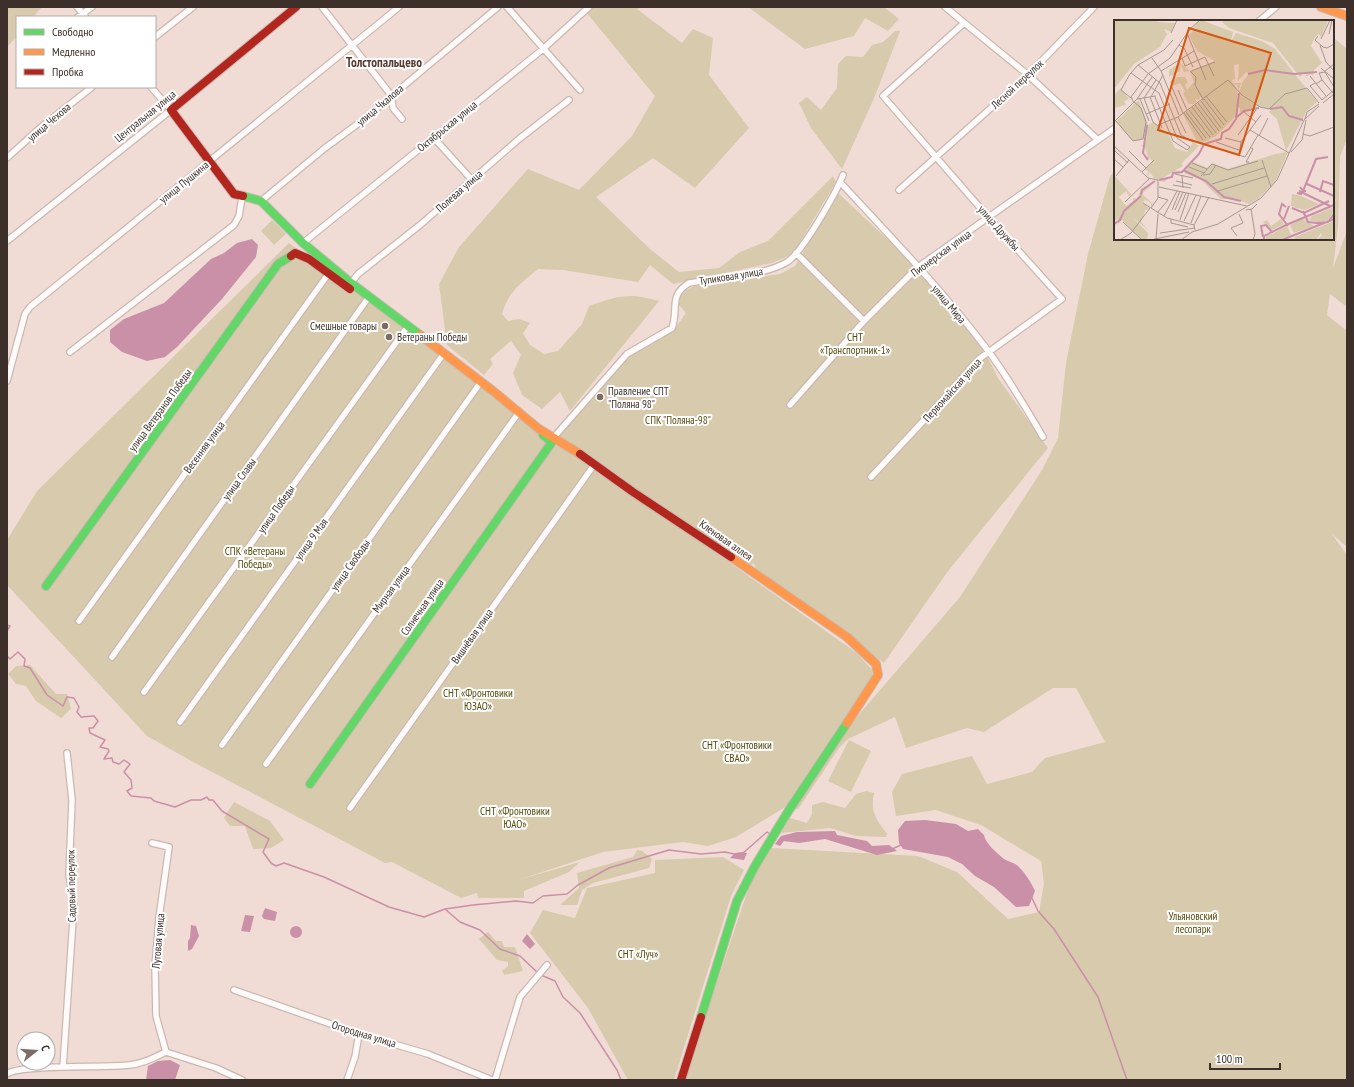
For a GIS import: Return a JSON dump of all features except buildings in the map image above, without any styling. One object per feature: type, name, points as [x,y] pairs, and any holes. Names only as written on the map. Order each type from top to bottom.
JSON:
[{"type":"street","points":[[77,7],[82,16],[92,7]]},
{"type":"street","points":[[156,36],[194,7]]},
{"type":"street","name":"Центральная улица","points":[[7,241],[171,110],[296,7]]},
{"type":"street","points":[[322,7],[391,95],[393,108],[402,119]]},
{"type":"street","name":"улица Пушкина","points":[[7,381],[25,314],[30,307],[353,46],[399,7]]},
{"type":"street","name":"улица Чкалова","points":[[260,201],[498,7]]},
{"type":"street","points":[[507,7],[580,90]]},
{"type":"street","name":"Октябрьская улица","points":[[303,244],[543,49],[588,7]]},
{"type":"street","points":[[945,7],[1028,75],[1098,140]]},
{"type":"street","name":"Лесной переулок","points":[[899,190],[1028,75],[1094,7]]},
{"type":"street","points":[[1260,20],[1276,7]]},
{"type":"street","points":[[1321,7],[1347,16]]},
{"type":"street","name":"улица Дружбы","points":[[964,23],[883,96],[989,218],[1062,298]]},
{"type":"street","name":"улица Чехова","points":[[7,158],[39,129],[91,88]]},
{"type":"street","points":[[152,88],[171,110],[234,194],[260,201],[303,244],[414,335],[478,386],[553,440]]},
{"type":"street","name":"Полевая улица","points":[[351,283],[358,274],[420,225],[519,139],[569,100]]},
{"type":"street","name":"Пионерская улица","points":[[790,404],[864,321],[918,267],[1114,129]]},
{"type":"street","points":[[433,137],[472,180]]},
{"type":"street","name":"Тупиковая улица","points":[[553,440],[627,354],[672,328],[675,315],[675,299],[682,287],[689,283],[766,270],[789,262],[808,237],[843,176]]},
{"type":"street","name":"улица Мира","points":[[840,182],[918,267],[988,352],[1016,392],[1043,437]]},
{"type":"street","points":[[70,352],[234,225],[239,216],[242,197]]},
{"type":"street","name":"улица Ветеранов Победы","points":[[46,586],[278,264],[295,252],[329,273]]},
{"type":"street","points":[[796,253],[864,321]]},
{"type":"street","points":[[329,273],[366,301],[493,390],[553,440]]},
{"type":"street","name":"Весенняя улица","points":[[79,621],[329,273]]},
{"type":"street","name":"Первомайская улица","points":[[871,477],[979,359],[1062,298]]},
{"type":"street","name":"улица Славы","points":[[112,657],[366,301]]},
{"type":"street","name":"улица Победы","points":[[144,692],[406,328]]},
{"type":"street","name":"улица 9 Мая","points":[[180,722],[442,356]]},
{"type":"street","name":"улица Свободы","points":[[222,745],[478,386]]},
{"type":"street","name":"Мирная улица","points":[[266,764],[517,415]]},
{"type":"street","name":"Кленовая аллея","points":[[553,440],[594,464],[827,622],[864,651],[876,664],[878,670],[878,675],[789,810],[744,886],[737,901],[681,1080]]},
{"type":"street","name":"Солнечная улица","points":[[310,784],[553,440]]},
{"type":"street","name":"Вишнёвая улица","points":[[350,808],[594,464]]},
{"type":"street","name":"Садовый переулок","points":[[63,1067],[74,905],[69,875],[72,800],[67,753]]},
{"type":"street","name":"Луговая улица","points":[[152,844],[169,847],[159,918],[155,967],[156,1016],[166,1052]]},
{"type":"street","points":[[495,1080],[520,997],[547,965]]},
{"type":"street","name":"Огородная улица","points":[[234,990],[359,1034],[428,1054],[492,1080]]},
{"type":"street","points":[[347,1080],[355,1057],[359,1034]]},
{"type":"street","points":[[8,1073],[63,1067],[128,1066],[146,1062],[166,1052],[216,1068],[242,1080]]},
{"type":"green space","points":[[7,7],[42,7],[34,16],[16,16],[16,37],[7,47]]},
{"type":"green space","points":[[591,7],[641,7],[637,9],[682,43],[693,29],[713,38],[709,75],[749,128],[695,188],[653,158],[596,197],[650,249],[679,272],[719,268],[740,252],[768,241],[833,176],[836,182],[793,254],[772,263],[673,284],[650,265],[638,282],[563,270],[538,269],[516,288],[508,300],[502,314],[508,321],[519,319],[530,323],[523,333],[530,345],[544,354],[558,351],[582,324],[589,306],[623,296],[648,298],[659,301],[570,411],[560,392],[542,409],[522,395],[513,373],[521,355],[511,341],[490,359],[493,364],[484,375],[447,345],[439,284],[459,247],[528,169],[579,190],[632,136],[655,96],[586,12]]},
{"type":"green space","points":[[748,7],[884,7],[899,19],[888,31],[865,18],[854,36],[805,49]]},
{"type":"green space","points":[[895,31],[900,31],[875,96],[842,169],[811,128],[799,103],[807,97],[821,110],[837,88],[838,64],[846,56],[863,57],[872,45],[883,42]]},
{"type":"green space","name":"Ульяновский лесопарк","points":[[1334,38],[1347,49],[1347,138],[1340,157],[1338,227],[1333,268],[1347,231],[1347,307],[1330,294],[1327,315],[1347,331],[1347,547],[1332,534],[1347,555],[1347,1080],[684,1080],[751,881],[771,848],[918,856],[957,872],[1008,919],[1039,912],[1044,884],[1041,861],[981,825],[936,810],[896,816],[892,792],[902,774],[972,756],[987,784],[1032,772],[1045,758],[1105,742],[1076,688],[1053,688],[984,732],[967,728],[906,748],[895,717],[848,739],[839,748],[798,809],[793,810],[844,732],[960,597],[1042,470],[1058,438],[1066,363],[1088,254],[1110,176],[1114,172],[1114,240],[1334,240]]},
{"type":"green space","points":[[838,193],[916,266],[934,287],[985,352],[998,378],[1048,448],[948,571],[884,663],[757,572],[754,563],[749,565],[562,439],[560,434],[624,358],[674,330],[686,313],[678,304],[681,295],[686,291],[694,286],[780,274],[795,266]]},
{"type":"green space","points":[[272,220],[286,234],[274,245],[261,231]]},
{"type":"green space","points":[[289,243],[394,318],[553,445],[575,452],[858,654],[872,670],[872,678],[787,806],[736,837],[708,846],[683,842],[603,852],[518,880],[580,862],[569,872],[524,891],[524,898],[478,898],[477,893],[461,898],[392,862],[385,863],[195,763],[147,736],[7,585],[7,540],[37,491]]},
{"type":"green space","points":[[30,665],[56,694],[67,694],[71,709],[61,718],[36,701],[26,686],[16,684],[8,674],[16,666]]},
{"type":"green space","points":[[849,740],[871,751],[851,792],[828,781]]},
{"type":"green space","points":[[866,791],[874,793],[873,811],[887,834],[886,837],[856,836],[830,828],[781,833],[790,818],[807,823],[812,814],[812,805],[823,802],[845,808],[856,794]]},
{"type":"green space","points":[[234,802],[270,821],[284,840],[271,848],[253,849],[245,826],[230,826],[224,818]]},
{"type":"green space","points":[[637,850],[642,851],[652,859],[649,868],[593,883],[582,890],[577,905],[560,905],[579,888],[577,873],[633,857]]},
{"type":"green space","name":"СНТ «Луч»","points":[[723,857],[744,870],[731,896],[674,1080],[628,1080],[588,1008],[530,933],[543,910],[575,918],[587,888],[655,873],[655,860]]},
{"type":"green space","points":[[488,932],[496,941],[502,941],[504,947],[515,947],[523,971],[504,975],[502,971],[508,966],[508,962],[497,960],[479,939]]},
{"type":"shaded area","points":[[252,239],[258,245],[256,257],[222,299],[177,347],[165,357],[147,361],[122,352],[110,342],[110,330],[124,319],[164,303],[211,259],[224,253],[237,243]]},
{"type":"shaded area","points":[[925,820],[956,824],[968,831],[978,829],[984,835],[989,845],[1004,859],[1017,865],[1032,884],[1035,891],[1029,906],[1016,907],[994,887],[975,876],[962,864],[948,857],[903,849],[899,843],[898,830],[905,821]]},
{"type":"shaded area","points":[[835,831],[837,835],[867,841],[872,846],[889,845],[897,851],[877,855],[825,839],[799,843],[784,841],[780,846],[775,844],[781,836],[797,832]]},
{"type":"shaded area","points":[[735,853],[747,853],[744,860],[730,858]]},
{"type":"shaded area","points":[[265,908],[277,912],[275,921],[264,919],[262,916]]},
{"type":"shaded area","points":[[245,915],[254,916],[250,932],[241,931]]},
{"type":"shaded area","points":[[191,925],[196,926],[199,936],[192,949],[188,951],[188,941],[190,938]]},
{"type":"shaded area","points":[[294,926],[298,926],[302,932],[298,938],[294,938],[290,934],[290,930]]},
{"type":"shaded area","points":[[527,934],[535,944],[530,949],[522,941]]},
{"type":"shaded area","points":[[170,1060],[180,1065],[175,1080],[146,1080],[148,1066],[158,1061]]},
{"type":"waterway","points":[[7,625],[10,626],[7,631]]},
{"type":"waterway","points":[[7,656],[10,659],[18,652],[25,659],[24,666],[30,668],[47,695],[63,706],[67,697],[74,698],[79,707],[77,712],[81,717],[94,716],[98,721],[93,728],[89,728],[90,733],[105,740],[100,747],[108,749],[109,751],[104,759],[112,758],[113,762],[119,764],[124,760],[130,764],[124,772],[131,780],[132,788],[127,791],[131,796],[151,798],[154,801],[175,807],[191,800],[201,800],[207,797],[209,800],[213,800],[222,811],[269,839],[263,852],[271,863],[276,866],[284,863],[324,877],[389,907],[424,917],[445,909],[516,901],[533,903],[543,896],[567,894],[578,885],[609,868],[669,850],[701,854],[725,852],[734,854]]},
{"type":"waterway","points":[[743,853],[767,832],[770,834]]},
{"type":"waterway","points":[[892,849],[901,845]]},
{"type":"waterway","points":[[1031,896],[1038,911],[1054,929],[1098,997],[1127,1080]]},
{"type":"waterway","points":[[445,909],[460,922],[480,930],[500,949],[520,956],[538,973]]},
{"type":"waterway","points":[[541,975],[555,981],[563,997],[580,1013],[617,1070],[621,1080]]},
{"type":"traffic: fast","points":[[243,196],[261,201],[303,243],[351,283],[420,335]]},
{"type":"traffic: fast","points":[[46,586],[278,264],[291,256]]},
{"type":"traffic: fast","points":[[310,784],[552,442],[543,435]]},
{"type":"traffic: fast","points":[[701,1017],[737,901],[755,866],[789,810],[847,723]]},
{"type":"traffic: slow","points":[[1321,7],[1347,16]]},
{"type":"traffic: slow","points":[[420,335],[493,391],[539,429],[580,454]]},
{"type":"traffic: slow","points":[[731,557],[847,637],[876,664],[878,675],[847,723]]},
{"type":"traffic: jam","points":[[243,196],[234,194],[171,110],[296,7]]},
{"type":"traffic: jam","points":[[291,256],[295,253],[309,259],[350,289]]},
{"type":"traffic: jam","points":[[580,454],[633,492],[731,557]]},
{"type":"traffic: jam","points":[[681,1080],[701,1017]]},
{"type":"place","name":"Смешные товары","points":[[385,326]]},
{"type":"place","name":"Ветераны Победы","points":[[389,337]]},
{"type":"place","name":"Правление СПТ \"Поляна 98\"","points":[[600,397]]},
{"type":"district","name":"Толстопальцево","points":[[384,62]]},
{"type":"park label","name":"СНТ «Транспортник-1»","points":[[855,343]]},
{"type":"park label","name":"СПК \"Поляна-98\"","points":[[678,420]]},
{"type":"park label","name":"СПК «Ветераны Победы»","points":[[255,557]]},
{"type":"park label","name":"СНТ «Фронтовики ЮЗАО»","points":[[478,699]]},
{"type":"park label","name":"СНТ «Фронтовики СВАО»","points":[[737,751]]},
{"type":"park label","name":"СНТ «Фронтовики ЮАО»","points":[[515,817]]}]
